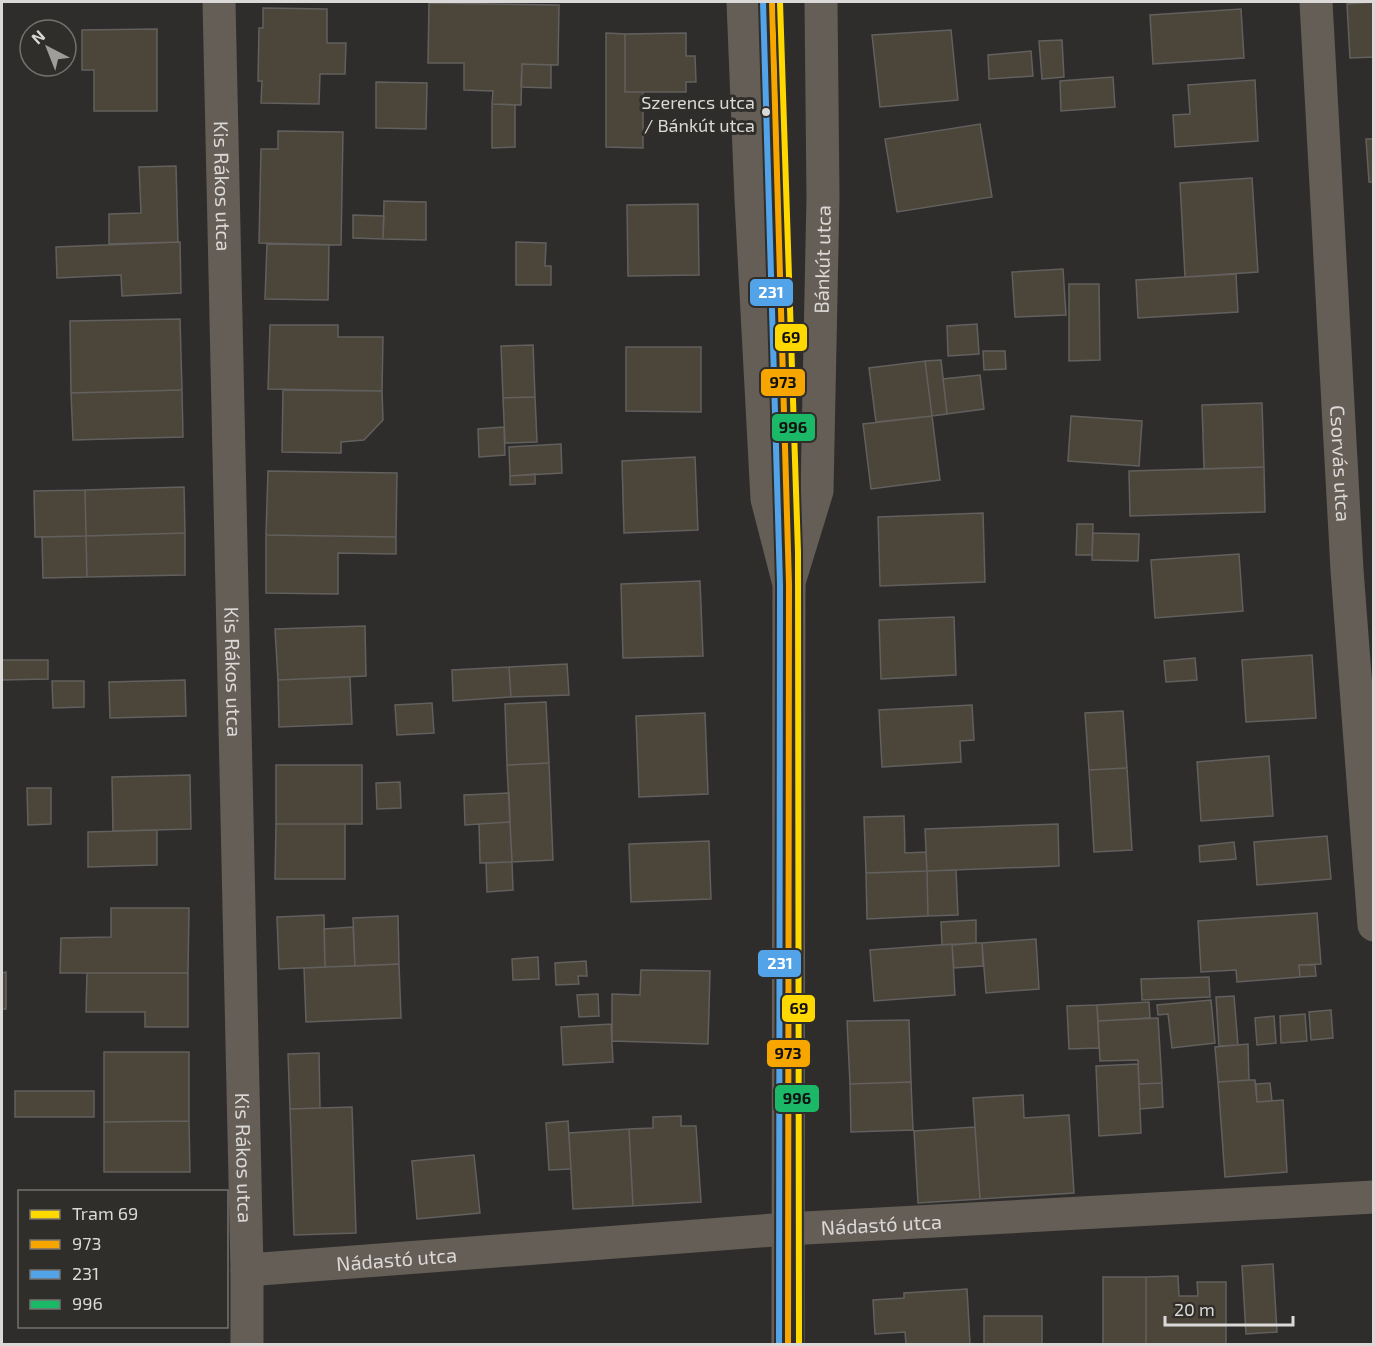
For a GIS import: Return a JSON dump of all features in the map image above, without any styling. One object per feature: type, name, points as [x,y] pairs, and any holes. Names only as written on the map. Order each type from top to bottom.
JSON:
[{"type":"street","name":"Kis Rákos utca","points":[[219,2],[247,1344]]},
{"type":"street","name":"Bánkút utca","points":[[743,2],[767,500],[789,584],[788,1344]]},
{"type":"street","name":"Bánkút utca","points":[[789,584],[817,490],[822,197],[821,2]]},
{"type":"street","name":"Csorvás utca","points":[[1316,2],[1346,559],[1374,925]]},
{"type":"street","name":"Nádastó utca","points":[[247,1270],[787,1228],[1374,1197]]},
{"type":"lane","points":[[772,2],[789,584]]},
{"type":"building","points":[[1374,2],[1374,57],[1350,58],[1347,4]]},
{"type":"building","points":[[429,3],[559,5],[558,65],[522,64],[521,105],[492,104],[493,91],[464,90],[464,63],[428,63]]},
{"type":"building","points":[[263,8],[327,9],[327,43],[346,43],[345,74],[320,74],[319,104],[261,103],[262,81],[258,81],[259,28],[263,28]]},
{"type":"building","points":[[1241,9],[1244,58],[1153,64],[1150,15]]},
{"type":"building","points":[[157,29],[157,111],[94,111],[94,70],[82,70],[82,30]]},
{"type":"building","points":[[951,30],[958,100],[880,107],[872,35]]},
{"type":"building","points":[[606,33],[625,34],[625,92],[643,92],[643,148],[606,147]]},
{"type":"building","points":[[686,33],[686,56],[695,56],[696,82],[686,82],[686,92],[625,92],[625,34]]},
{"type":"building","points":[[1062,40],[1064,77],[1042,79],[1039,41]]},
{"type":"building","points":[[1031,51],[1033,76],[989,79],[988,55]]},
{"type":"building","points":[[522,64],[551,65],[551,88],[521,87]]},
{"type":"building","points":[[1113,77],[1115,107],[1061,111],[1060,81]]},
{"type":"building","points":[[1255,80],[1258,141],[1175,147],[1173,115],[1190,114],[1188,85]]},
{"type":"building","points":[[376,82],[427,83],[426,129],[376,128]]},
{"type":"building","points":[[492,104],[515,105],[515,147],[492,148]]},
{"type":"building","points":[[980,124],[992,197],[897,212],[885,139]]},
{"type":"building","points":[[278,131],[343,132],[341,245],[259,243],[261,149],[278,149]]},
{"type":"building","points":[[1366,139],[1374,139],[1374,182],[1369,182]]},
{"type":"building","points":[[176,166],[178,242],[109,244],[109,214],[141,213],[139,167]]},
{"type":"building","points":[[1252,178],[1258,272],[1185,277],[1180,183]]},
{"type":"building","points":[[384,201],[426,202],[426,240],[383,239]]},
{"type":"building","points":[[698,204],[699,275],[628,276],[627,205]]},
{"type":"building","points":[[353,215],[384,216],[383,239],[353,238]]},
{"type":"building","points":[[180,242],[181,293],[122,296],[121,275],[57,278],[56,247]]},
{"type":"building","points":[[516,242],[546,243],[545,266],[551,266],[551,285],[516,285]]},
{"type":"building","points":[[267,244],[329,245],[328,300],[265,299]]},
{"type":"building","points":[[1063,269],[1066,315],[1015,317],[1012,272]]},
{"type":"building","points":[[1236,274],[1238,312],[1138,318],[1136,280]]},
{"type":"building","points":[[1069,284],[1099,284],[1100,360],[1069,361]]},
{"type":"building","points":[[180,319],[182,390],[71,393],[70,321]]},
{"type":"building","points":[[977,324],[979,354],[948,356],[947,326]]},
{"type":"building","points":[[270,325],[338,325],[338,337],[383,337],[382,391],[268,389]]},
{"type":"building","points":[[533,345],[535,397],[503,398],[501,346]]},
{"type":"building","points":[[626,347],[701,347],[701,412],[626,411]]},
{"type":"building","points":[[983,351],[1005,351],[1006,369],[984,370]]},
{"type":"building","points":[[941,360],[947,414],[932,416],[925,361]]},
{"type":"building","points":[[925,361],[932,416],[876,422],[869,368]]},
{"type":"building","points":[[980,375],[984,409],[947,414],[943,379]]},
{"type":"building","points":[[182,390],[183,437],[73,440],[71,393]]},
{"type":"building","points":[[283,390],[382,391],[383,420],[364,440],[341,442],[341,453],[282,452]]},
{"type":"building","points":[[535,397],[537,442],[505,443],[503,398]]},
{"type":"building","points":[[1262,403],[1264,467],[1204,469],[1202,405]]},
{"type":"building","points":[[932,416],[940,480],[871,489],[863,424]]},
{"type":"building","points":[[1071,416],[1142,421],[1139,466],[1068,461]]},
{"type":"building","points":[[504,427],[505,455],[479,457],[478,429]]},
{"type":"building","points":[[561,444],[562,473],[510,476],[509,447]]},
{"type":"building","points":[[695,457],[698,530],[624,533],[622,461]]},
{"type":"building","points":[[1264,467],[1265,512],[1130,516],[1129,471]]},
{"type":"building","points":[[268,471],[397,473],[396,537],[266,535]]},
{"type":"building","points":[[535,474],[535,484],[510,485],[510,476]]},
{"type":"building","points":[[184,487],[185,533],[86,536],[85,490]]},
{"type":"building","points":[[85,490],[86,536],[35,537],[34,491]]},
{"type":"building","points":[[983,513],[985,582],[880,586],[878,517]]},
{"type":"building","points":[[1077,524],[1093,524],[1092,555],[1076,555]]},
{"type":"building","points":[[185,533],[185,575],[87,577],[86,536]]},
{"type":"building","points":[[1093,533],[1139,534],[1138,561],[1092,560]]},
{"type":"building","points":[[266,535],[396,537],[396,554],[338,553],[338,594],[266,593]]},
{"type":"building","points":[[86,536],[87,577],[43,578],[42,537]]},
{"type":"building","points":[[1239,554],[1243,611],[1155,618],[1151,560]]},
{"type":"building","points":[[700,581],[703,656],[623,658],[621,584]]},
{"type":"building","points":[[954,617],[956,675],[881,679],[879,620]]},
{"type":"building","points":[[365,626],[366,676],[278,680],[275,629]]},
{"type":"building","points":[[1312,655],[1316,718],[1246,722],[1242,660]]},
{"type":"building","points":[[1195,658],[1197,680],[1166,682],[1164,661]]},
{"type":"building","points":[[2,660],[48,660],[48,679],[2,680]]},
{"type":"building","points":[[567,664],[569,695],[511,697],[509,667]]},
{"type":"building","points":[[509,667],[511,697],[453,701],[452,670]]},
{"type":"building","points":[[350,677],[352,724],[279,727],[278,680]]},
{"type":"building","points":[[185,680],[186,716],[110,718],[109,682]]},
{"type":"building","points":[[52,681],[84,681],[84,707],[53,708]]},
{"type":"building","points":[[546,702],[549,763],[507,765],[505,704]]},
{"type":"building","points":[[432,703],[434,733],[397,735],[395,705]]},
{"type":"building","points":[[972,705],[974,740],[960,741],[961,762],[882,767],[879,710]]},
{"type":"building","points":[[1123,711],[1127,768],[1089,770],[1085,713]]},
{"type":"building","points":[[705,713],[708,794],[639,797],[636,716]]},
{"type":"building","points":[[1269,756],[1273,816],[1201,821],[1197,762]]},
{"type":"building","points":[[549,763],[553,860],[512,862],[507,765]]},
{"type":"building","points":[[276,765],[362,765],[362,824],[276,824]]},
{"type":"building","points":[[1127,768],[1132,850],[1094,852],[1089,770]]},
{"type":"building","points":[[190,775],[191,829],[113,831],[112,777]]},
{"type":"building","points":[[400,782],[401,808],[377,809],[376,783]]},
{"type":"building","points":[[27,788],[51,788],[51,824],[28,825]]},
{"type":"building","points":[[509,793],[510,822],[465,825],[464,795]]},
{"type":"building","points":[[904,816],[905,853],[926,852],[927,871],[866,873],[864,817]]},
{"type":"building","points":[[510,822],[512,862],[480,863],[479,824]]},
{"type":"building","points":[[276,824],[345,824],[345,879],[275,879]]},
{"type":"building","points":[[1058,824],[1059,866],[927,871],[925,829]]},
{"type":"building","points":[[157,830],[157,865],[88,867],[88,832]]},
{"type":"building","points":[[1327,836],[1331,879],[1257,885],[1254,842]]},
{"type":"building","points":[[709,841],[711,899],[631,902],[629,844]]},
{"type":"building","points":[[1234,842],[1236,859],[1200,862],[1199,846]]},
{"type":"building","points":[[512,862],[513,890],[487,892],[486,863]]},
{"type":"building","points":[[956,870],[958,915],[928,916],[927,871]]},
{"type":"building","points":[[927,871],[928,916],[867,919],[866,873]]},
{"type":"building","points":[[111,908],[189,908],[188,973],[60,973],[61,938],[111,937]]},
{"type":"building","points":[[1317,913],[1321,964],[1299,965],[1300,977],[1237,982],[1236,970],[1201,972],[1198,921]]},
{"type":"building","points":[[324,915],[325,967],[279,969],[277,917]]},
{"type":"building","points":[[398,916],[399,964],[355,966],[353,918]]},
{"type":"building","points":[[976,920],[976,943],[942,945],[941,922]]},
{"type":"building","points":[[353,927],[355,966],[325,967],[324,929]]},
{"type":"building","points":[[1036,939],[1039,989],[986,993],[982,943]]},
{"type":"building","points":[[982,943],[983,966],[954,968],[952,945]]},
{"type":"building","points":[[952,944],[955,995],[874,1001],[870,950]]},
{"type":"building","points":[[538,957],[539,979],[513,980],[512,959]]},
{"type":"building","points":[[586,961],[587,976],[578,976],[579,984],[556,985],[555,963]]},
{"type":"building","points":[[399,964],[401,1018],[306,1022],[304,968]]},
{"type":"building","points":[[1299,965],[1315,965],[1316,976],[1300,977]]},
{"type":"building","points":[[641,970],[710,971],[708,1044],[612,1041],[612,994],[640,995]]},
{"type":"building","points":[[6,972],[6,1009],[2,1009],[2,973]]},
{"type":"building","points":[[87,973],[188,973],[188,1027],[145,1027],[145,1012],[86,1012]]},
{"type":"building","points":[[1209,977],[1210,997],[1142,1000],[1141,979]]},
{"type":"building","points":[[598,994],[599,1016],[579,1017],[577,995]]},
{"type":"building","points":[[1234,996],[1238,1045],[1219,1046],[1216,997]]},
{"type":"building","points":[[1211,1000],[1215,1043],[1172,1048],[1168,1014],[1158,1015],[1157,1005]]},
{"type":"building","points":[[1149,1002],[1150,1018],[1098,1021],[1097,1005]]},
{"type":"building","points":[[1097,1005],[1099,1048],[1069,1049],[1067,1006]]},
{"type":"building","points":[[1331,1010],[1333,1038],[1311,1040],[1309,1012]]},
{"type":"building","points":[[1305,1014],[1307,1041],[1281,1043],[1280,1016]]},
{"type":"building","points":[[1274,1016],[1276,1043],[1257,1045],[1255,1018]]},
{"type":"building","points":[[1158,1018],[1162,1083],[1139,1084],[1138,1060],[1100,1061],[1098,1021]]},
{"type":"building","points":[[909,1020],[911,1082],[850,1084],[847,1021]]},
{"type":"building","points":[[611,1024],[613,1062],[563,1065],[561,1027]]},
{"type":"building","points":[[1248,1044],[1249,1080],[1218,1082],[1215,1047]]},
{"type":"building","points":[[104,1052],[189,1052],[189,1121],[104,1122]]},
{"type":"building","points":[[319,1053],[320,1108],[290,1109],[288,1054]]},
{"type":"building","points":[[1138,1064],[1141,1133],[1099,1136],[1096,1066]]},
{"type":"building","points":[[1255,1080],[1257,1102],[1283,1100],[1287,1172],[1225,1177],[1218,1082]]},
{"type":"building","points":[[911,1082],[913,1130],[851,1132],[850,1084]]},
{"type":"building","points":[[1162,1083],[1163,1107],[1140,1109],[1139,1084]]},
{"type":"building","points":[[1270,1083],[1272,1101],[1257,1102],[1256,1084]]},
{"type":"building","points":[[15,1091],[94,1091],[94,1117],[15,1117]]},
{"type":"building","points":[[1023,1095],[1024,1118],[1069,1115],[1074,1193],[980,1199],[973,1098]]},
{"type":"building","points":[[352,1107],[356,1233],[294,1235],[290,1109]]},
{"type":"building","points":[[681,1116],[681,1126],[696,1126],[701,1202],[633,1206],[629,1129],[653,1128],[653,1117]]},
{"type":"building","points":[[189,1121],[190,1172],[104,1172],[104,1122]]},
{"type":"building","points":[[568,1121],[571,1169],[549,1170],[546,1123]]},
{"type":"building","points":[[975,1127],[980,1199],[918,1203],[914,1131]]},
{"type":"building","points":[[629,1129],[633,1206],[573,1209],[569,1133]]},
{"type":"building","points":[[474,1155],[480,1213],[417,1219],[412,1161]]},
{"type":"building","points":[[1273,1264],[1277,1332],[1246,1334],[1242,1266]]},
{"type":"building","points":[[1178,1276],[1179,1296],[1198,1296],[1197,1282],[1226,1282],[1226,1344],[1146,1344],[1146,1277]]},
{"type":"building","points":[[1103,1277],[1146,1277],[1146,1344],[1103,1344]]},
{"type":"building","points":[[967,1289],[970,1344],[906,1344],[905,1332],[875,1334],[873,1300],[904,1298],[904,1293]]},
{"type":"building","points":[[984,1316],[1042,1316],[1042,1344],[984,1344]]},
{"type":"tram line","name":"69","points":[[780,2],[798,552],[799,1344]]},
{"type":"transit line","name":"231","points":[[763,2],[780,584],[779,1344]]},
{"type":"transit line","name":"973","points":[[772,2],[789,584],[788,1344]]},
{"type":"transit line","name":"996","points":[[781,2],[798,584],[797,1344]]},
{"type":"place","name":"Szerencs utca / Bánkút utca","points":[[766,112]]}]
